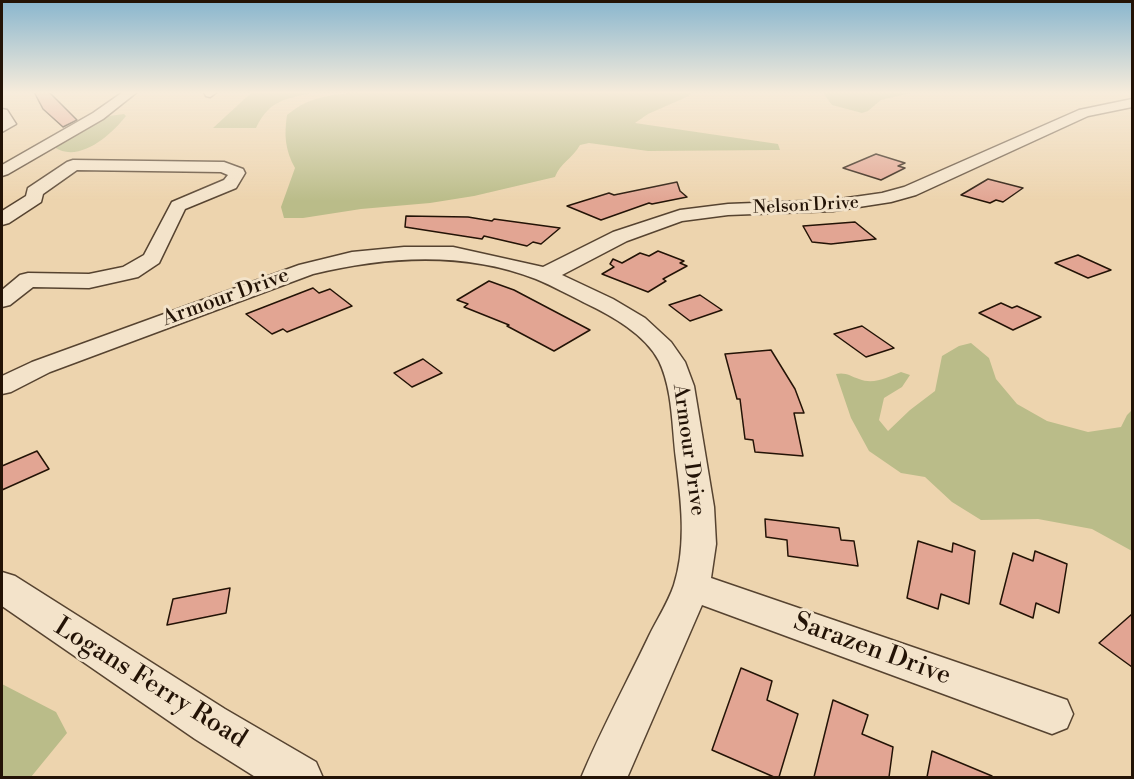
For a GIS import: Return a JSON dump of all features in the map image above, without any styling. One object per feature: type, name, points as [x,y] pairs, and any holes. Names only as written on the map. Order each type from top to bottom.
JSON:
[{"type":"street","points":[[2,171],[76,128]]},
{"type":"street","name":"Nelson Drive","points":[[545,275],[627,232],[670,218],[719,210],[839,207],[887,199],[910,191],[1049,128]]},
{"type":"street","points":[[2,219],[35,198],[34,192],[73,165],[224,167],[237,174],[230,184],[178,206],[152,260],[130,272],[88,281],[28,280],[2,300]]},
{"type":"street","name":"Armour Drive","points":[[2,386],[41,367],[279,278],[336,261],[388,254],[440,252],[497,260],[545,275],[618,310],[656,339],[672,362],[681,386],[699,507],[699,544],[692,586],[604,777]]},
{"type":"street","name":"Sarazen Drive","points":[[692,586],[1052,714]]},
{"type":"street","name":"Logans Ferry Road","points":[[2,587],[171,699],[300,777]]},
{"type":"green space","points":[[83,128],[115,128],[103,139],[84,150],[64,151],[54,147]]},
{"type":"green space","points":[[671,128],[778,144],[780,150],[648,151],[589,143],[580,145],[555,177],[474,196],[430,203],[361,209],[303,218],[284,218],[281,207],[295,168],[286,142],[286,129]]},
{"type":"green space","points":[[971,343],[989,358],[996,379],[1017,404],[1047,421],[1088,432],[1121,427],[1132,410],[1132,551],[1092,529],[1038,519],[981,520],[952,502],[925,477],[901,473],[869,451],[851,418],[836,374],[845,374],[865,381],[881,380],[901,372],[910,375],[902,387],[884,398],[879,420],[888,431],[935,391],[942,356],[959,346]]},
{"type":"green space","points":[[2,684],[56,712],[67,733],[31,777],[2,777]]},
{"type":"building","points":[[876,154],[905,163],[898,166],[905,168],[881,180],[843,168]]},
{"type":"building","points":[[988,179],[1023,188],[1003,202],[996,200],[990,203],[961,195]]},
{"type":"building","points":[[677,182],[680,191],[687,197],[649,203],[601,220],[567,206],[609,193],[614,195]]},
{"type":"building","points":[[406,216],[468,217],[492,221],[494,219],[560,228],[541,244],[533,242],[527,246],[484,236],[482,239],[405,227]]},
{"type":"building","points":[[855,222],[876,239],[831,244],[812,242],[803,226]]},
{"type":"building","points":[[658,251],[684,261],[680,263],[687,266],[663,279],[666,281],[648,292],[602,274],[614,267],[610,264],[613,259],[622,263],[640,253],[649,256]]},
{"type":"building","points":[[1078,255],[1111,270],[1088,278],[1055,263]]},
{"type":"building","points":[[489,281],[514,290],[590,330],[554,351],[507,326],[509,325],[464,307],[468,304],[457,300]]},
{"type":"building","points":[[313,288],[319,293],[330,289],[352,306],[287,332],[283,329],[272,334],[246,314]]},
{"type":"building","points":[[700,295],[722,310],[690,321],[669,305]]},
{"type":"building","points":[[1001,303],[1012,308],[1017,306],[1041,317],[1013,330],[979,313]]},
{"type":"building","points":[[862,326],[894,348],[866,357],[834,334]]},
{"type":"building","points":[[771,350],[795,389],[804,413],[794,413],[803,456],[755,452],[753,440],[745,439],[740,399],[737,399],[725,354]]},
{"type":"building","points":[[423,359],[442,373],[412,387],[394,373]]},
{"type":"building","points":[[37,451],[49,469],[2,490],[2,466]]},
{"type":"building","points":[[765,519],[839,528],[841,540],[854,541],[858,566],[788,556],[787,540],[766,537]]},
{"type":"building","points":[[918,541],[952,552],[953,543],[975,551],[969,604],[941,594],[938,609],[907,598]]},
{"type":"building","points":[[1035,551],[1067,564],[1059,613],[1036,603],[1033,618],[1000,604],[1013,553],[1033,561]]},
{"type":"building","points":[[230,588],[226,613],[167,625],[173,599]]},
{"type":"building","points":[[1132,614],[1132,667],[1099,643]]},
{"type":"building","points":[[741,668],[772,681],[767,700],[798,714],[779,777],[774,777],[712,750]]},
{"type":"building","points":[[833,700],[868,715],[862,734],[893,747],[889,777],[814,777]]},
{"type":"building","points":[[932,751],[992,776],[927,777]]}]
